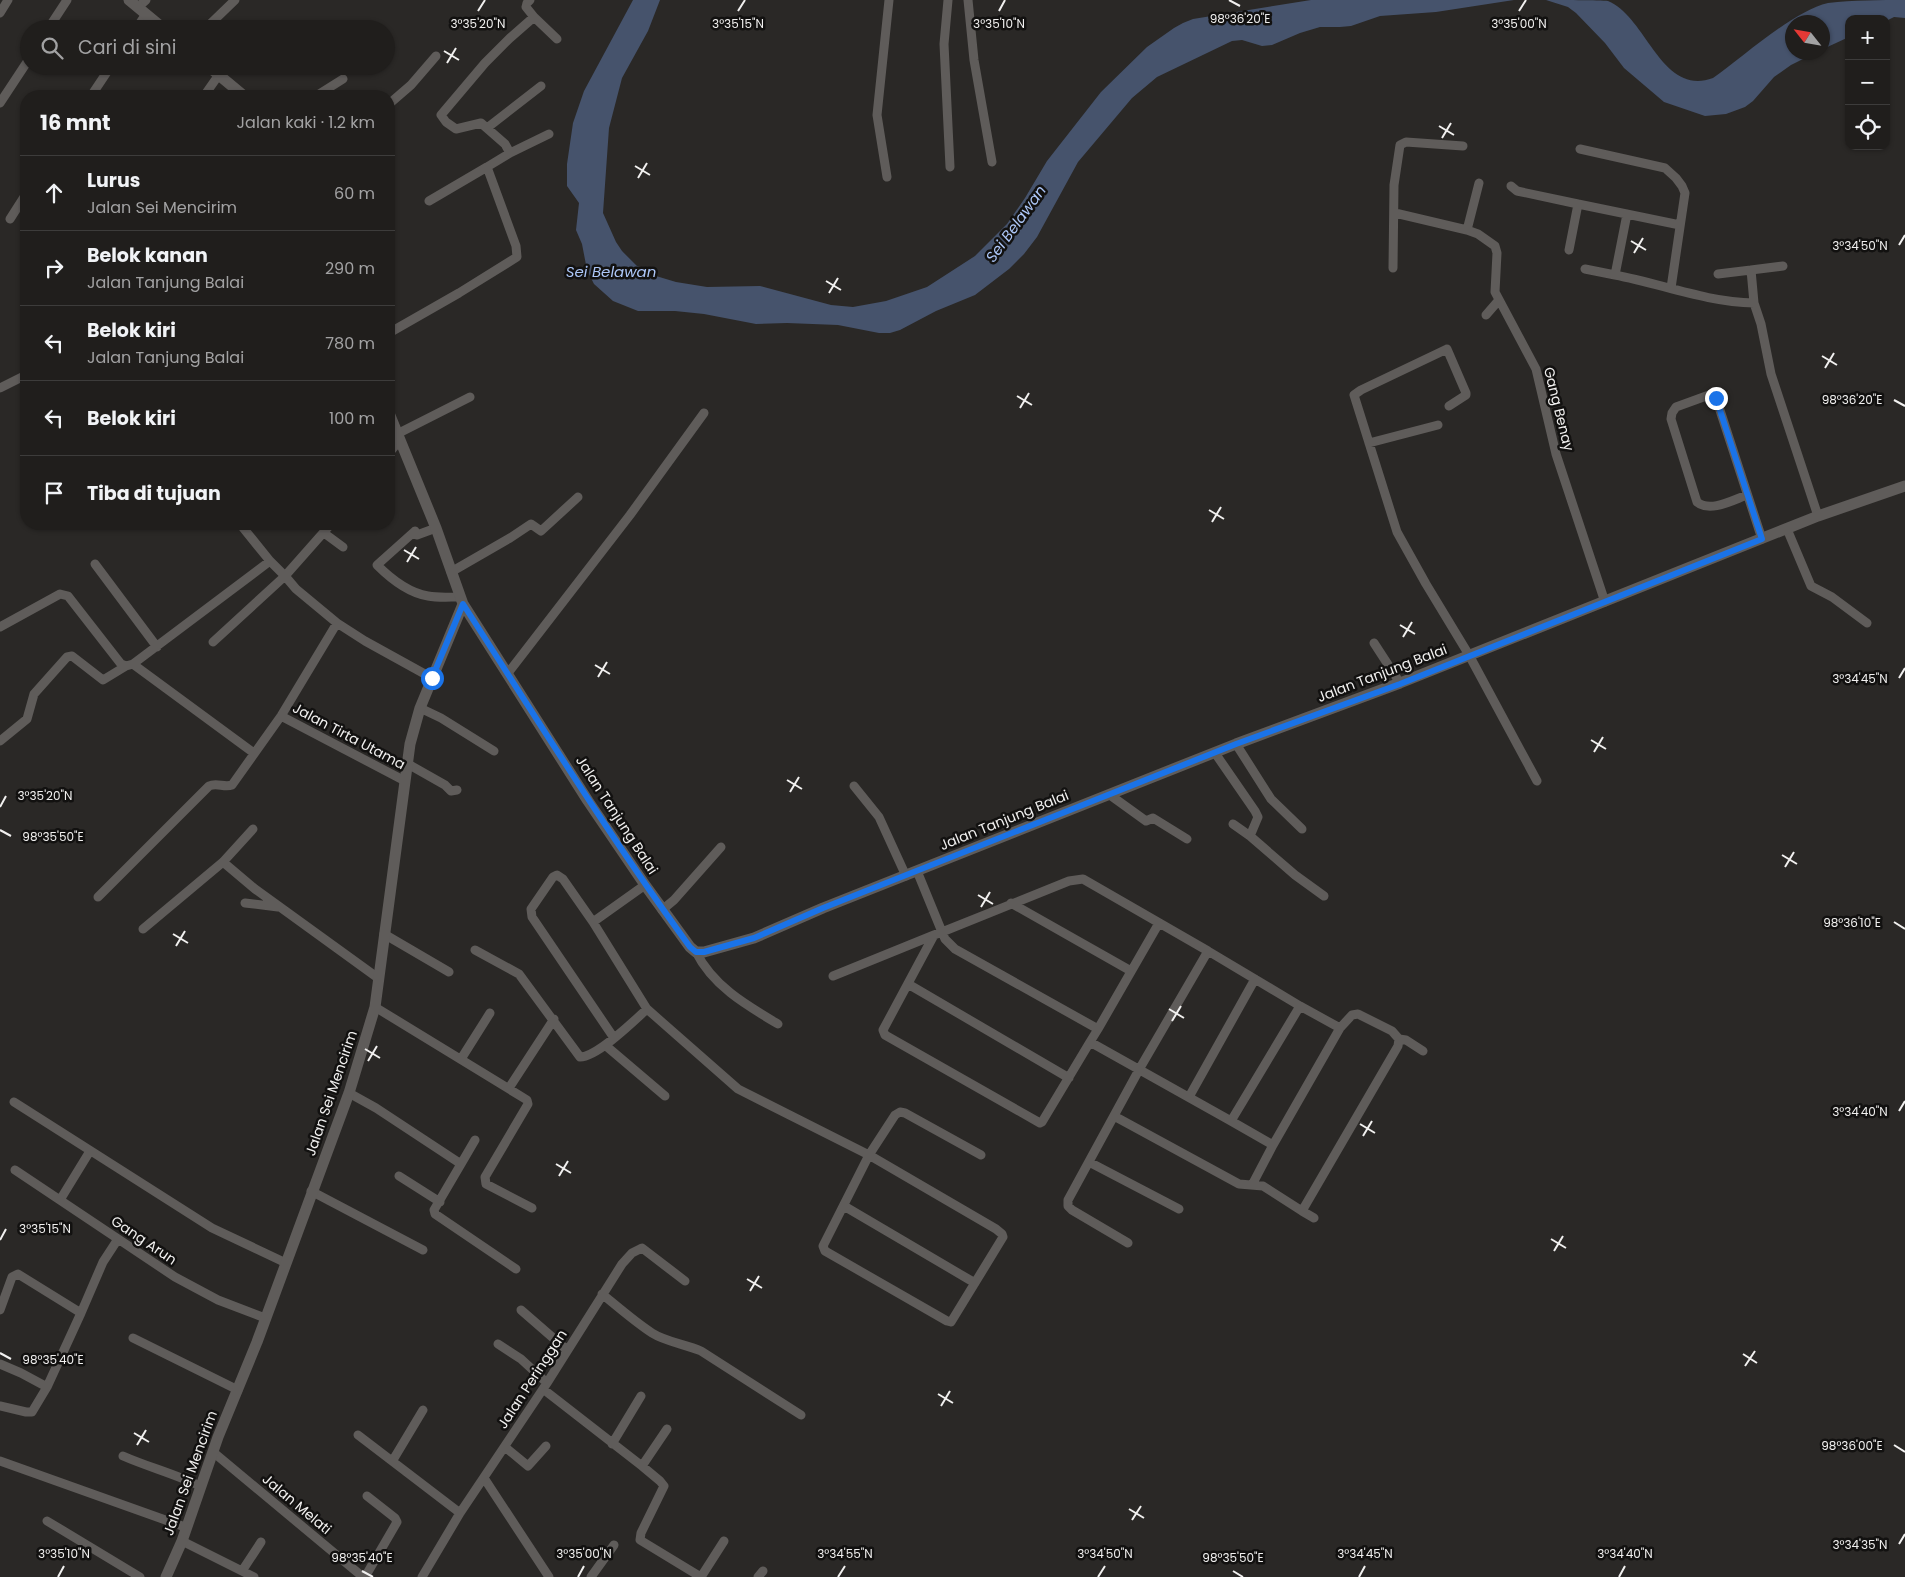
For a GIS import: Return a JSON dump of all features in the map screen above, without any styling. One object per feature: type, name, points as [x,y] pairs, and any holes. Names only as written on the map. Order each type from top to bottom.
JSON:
[{"type":"street","points":[[0,12],[8,0]]},
{"type":"street","points":[[54,20],[67,0]]},
{"type":"street","points":[[214,20],[235,0]]},
{"type":"street","points":[[530,0],[526,7],[557,39]]},
{"type":"street","points":[[887,177],[877,115],[890,0]]},
{"type":"street","points":[[948,0],[944,44],[950,166]]},
{"type":"street","points":[[968,0],[974,60],[992,162]]},
{"type":"street","points":[[138,20],[140,5]]},
{"type":"street","points":[[140,5],[155,20]]},
{"type":"street","points":[[510,153],[505,144],[478,122],[461,129],[456,129],[446,122],[441,115],[485,63],[534,17]]},
{"type":"street","points":[[395,99],[411,86],[436,56]]},
{"type":"street","points":[[0,104],[20,73]]},
{"type":"street","points":[[95,90],[105,75]]},
{"type":"street","points":[[208,90],[218,76],[236,90]]},
{"type":"street","points":[[325,90],[343,78]]},
{"type":"street","points":[[487,128],[542,86]]},
{"type":"street","points":[[430,201],[510,153],[549,134]]},
{"type":"street","points":[[1393,268],[1394,186],[1400,145],[1406,142],[1463,146]]},
{"type":"street","points":[[1580,149],[1665,168],[1682,186],[1684,193],[1671,288]]},
{"type":"street","points":[[395,330],[518,256],[487,167]]},
{"type":"street","points":[[1395,213],[1467,230],[1479,183]]},
{"type":"street","points":[[1512,186],[1517,191],[1680,225]]},
{"type":"street","points":[[10,218],[20,203]]},
{"type":"street","points":[[1569,250],[1578,204]]},
{"type":"street","points":[[1615,275],[1627,214]]},
{"type":"street","name":"Gang Benay","points":[[1467,230],[1478,234],[1495,246],[1497,253],[1495,292],[1533,360],[1556,454],[1605,602]]},
{"type":"street","points":[[1718,274],[1783,266]]},
{"type":"street","points":[[1584,269],[1671,288],[1722,302],[1754,303]]},
{"type":"street","points":[[1752,270],[1754,303],[1761,324],[1771,374],[1818,516]]},
{"type":"street","points":[[1486,315],[1499,300]]},
{"type":"street","points":[[1449,406],[1466,395],[1466,393],[1447,349],[1354,395],[1397,532],[1469,655],[1537,781]]},
{"type":"street","points":[[0,388],[20,379]]},
{"type":"street","points":[[1747,495],[1712,506],[1702,506],[1697,502],[1671,419],[1676,407],[1709,395],[1716,398],[1762,539]]},
{"type":"street","points":[[395,442],[398,437],[470,397]]},
{"type":"street","points":[[508,673],[630,515],[704,413]]},
{"type":"street","points":[[1369,443],[1438,425]]},
{"type":"street","name":"Jalan Tanjung Balai","points":[[395,429],[436,528],[461,600],[588,801],[662,910],[690,947],[696,952],[704,952],[754,938],[823,908],[1236,744],[1400,684],[1818,516],[1905,486]]},
{"type":"street","points":[[451,572],[531,524],[541,531],[578,497]]},
{"type":"street","points":[[436,528],[417,535],[415,531],[377,565],[403,586],[418,593],[427,596],[461,600]]},
{"type":"street","points":[[1787,529],[1809,583],[1832,597],[1866,623]]},
{"type":"street","points":[[245,530],[296,589],[337,623],[365,641],[432,678]]},
{"type":"street","points":[[213,642],[285,576],[326,530]]},
{"type":"street","points":[[324,533],[343,547]]},
{"type":"street","points":[[0,741],[27,719],[34,694],[67,657],[72,656],[104,680],[156,647],[270,561]]},
{"type":"street","points":[[95,564],[156,647]]},
{"type":"street","points":[[0,627],[60,594],[64,594],[68,596],[116,660],[130,665],[254,753]]},
{"type":"street","name":"Jalan Sei Mencirim","points":[[166,1577],[182,1540],[200,1486],[238,1390],[348,1093],[375,1007],[410,744],[420,708],[461,600]]},
{"type":"street","points":[[98,897],[209,786],[215,784],[232,785],[281,716],[337,623]]},
{"type":"street","points":[[1374,643],[1400,684]]},
{"type":"street","points":[[420,708],[472,736],[494,751]]},
{"type":"street","name":"Jalan Tirta Utama","points":[[281,716],[405,781]]},
{"type":"street","points":[[1236,744],[1271,800],[1302,829]]},
{"type":"street","points":[[1216,753],[1258,817],[1250,836]]},
{"type":"street","points":[[408,764],[446,785],[451,790],[457,790]]},
{"type":"street","points":[[854,786],[879,817],[906,876]]},
{"type":"street","points":[[1110,795],[1146,821],[1153,818],[1187,839]]},
{"type":"street","points":[[1233,824],[1250,836],[1295,875],[1324,896]]},
{"type":"street","points":[[143,929],[223,862],[253,829]]},
{"type":"street","points":[[662,910],[674,900],[721,847]]},
{"type":"street","points":[[223,862],[378,978]]},
{"type":"street","points":[[917,871],[938,933],[955,949],[1098,1029]]},
{"type":"street","points":[[614,1038],[532,917],[531,909],[557,875],[563,879],[593,922],[647,1009],[738,1089],[869,1155],[1002,1234],[1002,1240],[952,1321],[949,1322],[825,1251],[824,1246],[869,1155],[888,1123],[900,1112],[981,1155]]},
{"type":"street","points":[[833,976],[1011,903],[1069,881],[1082,879],[1340,1028]]},
{"type":"street","points":[[593,922],[645,885]]},
{"type":"street","points":[[245,903],[281,907]]},
{"type":"street","points":[[1011,903],[1131,971]]},
{"type":"street","points":[[938,933],[883,1030],[886,1036],[1038,1123],[1042,1122],[1069,1078],[1159,923]]},
{"type":"street","points":[[384,934],[449,972]]},
{"type":"street","points":[[475,950],[519,974],[554,1019],[580,1057],[585,1057],[605,1045],[647,1009]]},
{"type":"street","points":[[1128,1243],[1072,1210],[1068,1206],[1068,1200],[1140,1068],[1208,951]]},
{"type":"street","points":[[696,952],[705,968],[734,996],[778,1024]]},
{"type":"street","points":[[1189,1097],[1255,979]]},
{"type":"street","points":[[908,984],[1069,1078]]},
{"type":"street","points":[[1231,1121],[1300,1006]]},
{"type":"street","points":[[375,1007],[509,1088],[528,1102],[484,1177],[484,1181],[486,1184],[532,1208]]},
{"type":"street","points":[[460,1059],[490,1013]]},
{"type":"street","points":[[1252,1185],[1272,1146],[1340,1028],[1352,1015],[1358,1014],[1392,1031],[1399,1039],[1406,1040],[1423,1052]]},
{"type":"street","points":[[509,1088],[554,1019]]},
{"type":"street","points":[[1302,1211],[1398,1046],[1399,1039]]},
{"type":"street","points":[[1090,1042],[1140,1068],[1272,1146]]},
{"type":"street","points":[[605,1045],[665,1096]]},
{"type":"street","points":[[348,1093],[376,1108],[461,1164]]},
{"type":"street","points":[[14,1102],[212,1228],[286,1262]]},
{"type":"street","points":[[1114,1116],[1239,1184],[1263,1186],[1314,1218]]},
{"type":"street","points":[[475,1140],[434,1210],[435,1214],[516,1269]]},
{"type":"street","points":[[60,1200],[90,1150]]},
{"type":"street","points":[[1089,1162],[1179,1209]]},
{"type":"street","name":"Gang Arun","points":[[15,1170],[175,1277],[218,1300],[265,1318]]},
{"type":"street","points":[[399,1176],[440,1202]]},
{"type":"street","points":[[311,1191],[422,1250]]},
{"type":"street","points":[[844,1206],[975,1283]]},
{"type":"street","points":[[0,1406],[32,1412],[47,1387],[103,1262],[118,1239]]},
{"type":"street","name":"Jalan Peringgan","points":[[422,1577],[460,1513],[545,1386],[622,1264],[632,1253],[642,1248],[685,1281]]},
{"type":"street","points":[[0,1310],[12,1277],[18,1274],[81,1313]]},
{"type":"street","points":[[602,1294],[652,1333],[664,1339],[687,1344],[701,1351],[801,1415]]},
{"type":"street","points":[[521,1310],[567,1350]]},
{"type":"street","points":[[134,1338],[238,1390]]},
{"type":"street","points":[[498,1344],[521,1359],[545,1386],[664,1486],[641,1533],[640,1540],[701,1577],[724,1541]]},
{"type":"street","points":[[0,1364],[47,1387]]},
{"type":"street","points":[[612,1444],[641,1396]]},
{"type":"street","points":[[393,1460],[423,1410]]},
{"type":"street","points":[[642,1466],[667,1430]]},
{"type":"street","points":[[358,1435],[460,1513]]},
{"type":"street","points":[[505,1447],[528,1466],[546,1446]]},
{"type":"street","name":"Jalan Melati","points":[[213,1452],[364,1577]]},
{"type":"street","points":[[123,1456],[180,1476],[200,1486]]},
{"type":"street","points":[[0,1461],[186,1527]]},
{"type":"street","points":[[484,1478],[549,1577]]},
{"type":"street","points":[[364,1577],[397,1522],[395,1518],[367,1496]]},
{"type":"street","points":[[47,1521],[140,1577]]},
{"type":"street","points":[[182,1540],[254,1577]]},
{"type":"street","points":[[242,1571],[261,1542]]},
{"type":"street","points":[[591,1577],[614,1545]]},
{"type":"water","name":"Sei Belawan","points":[[633,0],[660,0],[648,31],[622,78],[609,128],[603,213],[622,251],[637,266],[656,276],[676,282],[707,287],[760,286],[831,305],[853,307],[886,301],[927,287],[975,256],[1007,224],[1047,161],[1101,92],[1147,47],[1183,23],[1193,19],[1311,0],[1514,0],[1436,12],[1380,16],[1351,26],[1320,27],[1272,45],[1262,46],[1242,40],[1232,41],[1157,77],[1132,98],[1078,162],[1037,237],[1009,269],[975,295],[936,311],[900,330],[890,333],[879,333],[838,325],[756,324],[704,314],[675,311],[638,311],[613,301],[594,284],[587,270],[582,244],[576,230],[579,203],[567,186],[567,164],[573,123],[584,91]]},
{"type":"water","points":[[1546,0],[1608,1],[1622,10],[1634,22],[1667,66],[1680,76],[1695,81],[1713,78],[1785,24],[1785,60],[1801,60],[1774,77],[1753,101],[1745,107],[1726,114],[1705,116],[1664,102],[1624,68],[1605,43],[1568,7]]},
{"type":"water","points":[[1905,0],[1905,18],[1894,17],[1890,19],[1890,15],[1845,15],[1845,39],[1830,46],[1830,15],[1799,15],[1828,3]]},
{"type":"route","points":[[432,678],[463,604],[588,801],[645,885],[690,947],[696,952],[704,952],[754,938],[823,908],[1236,744],[1400,684],[1762,539],[1716,398]]}]
